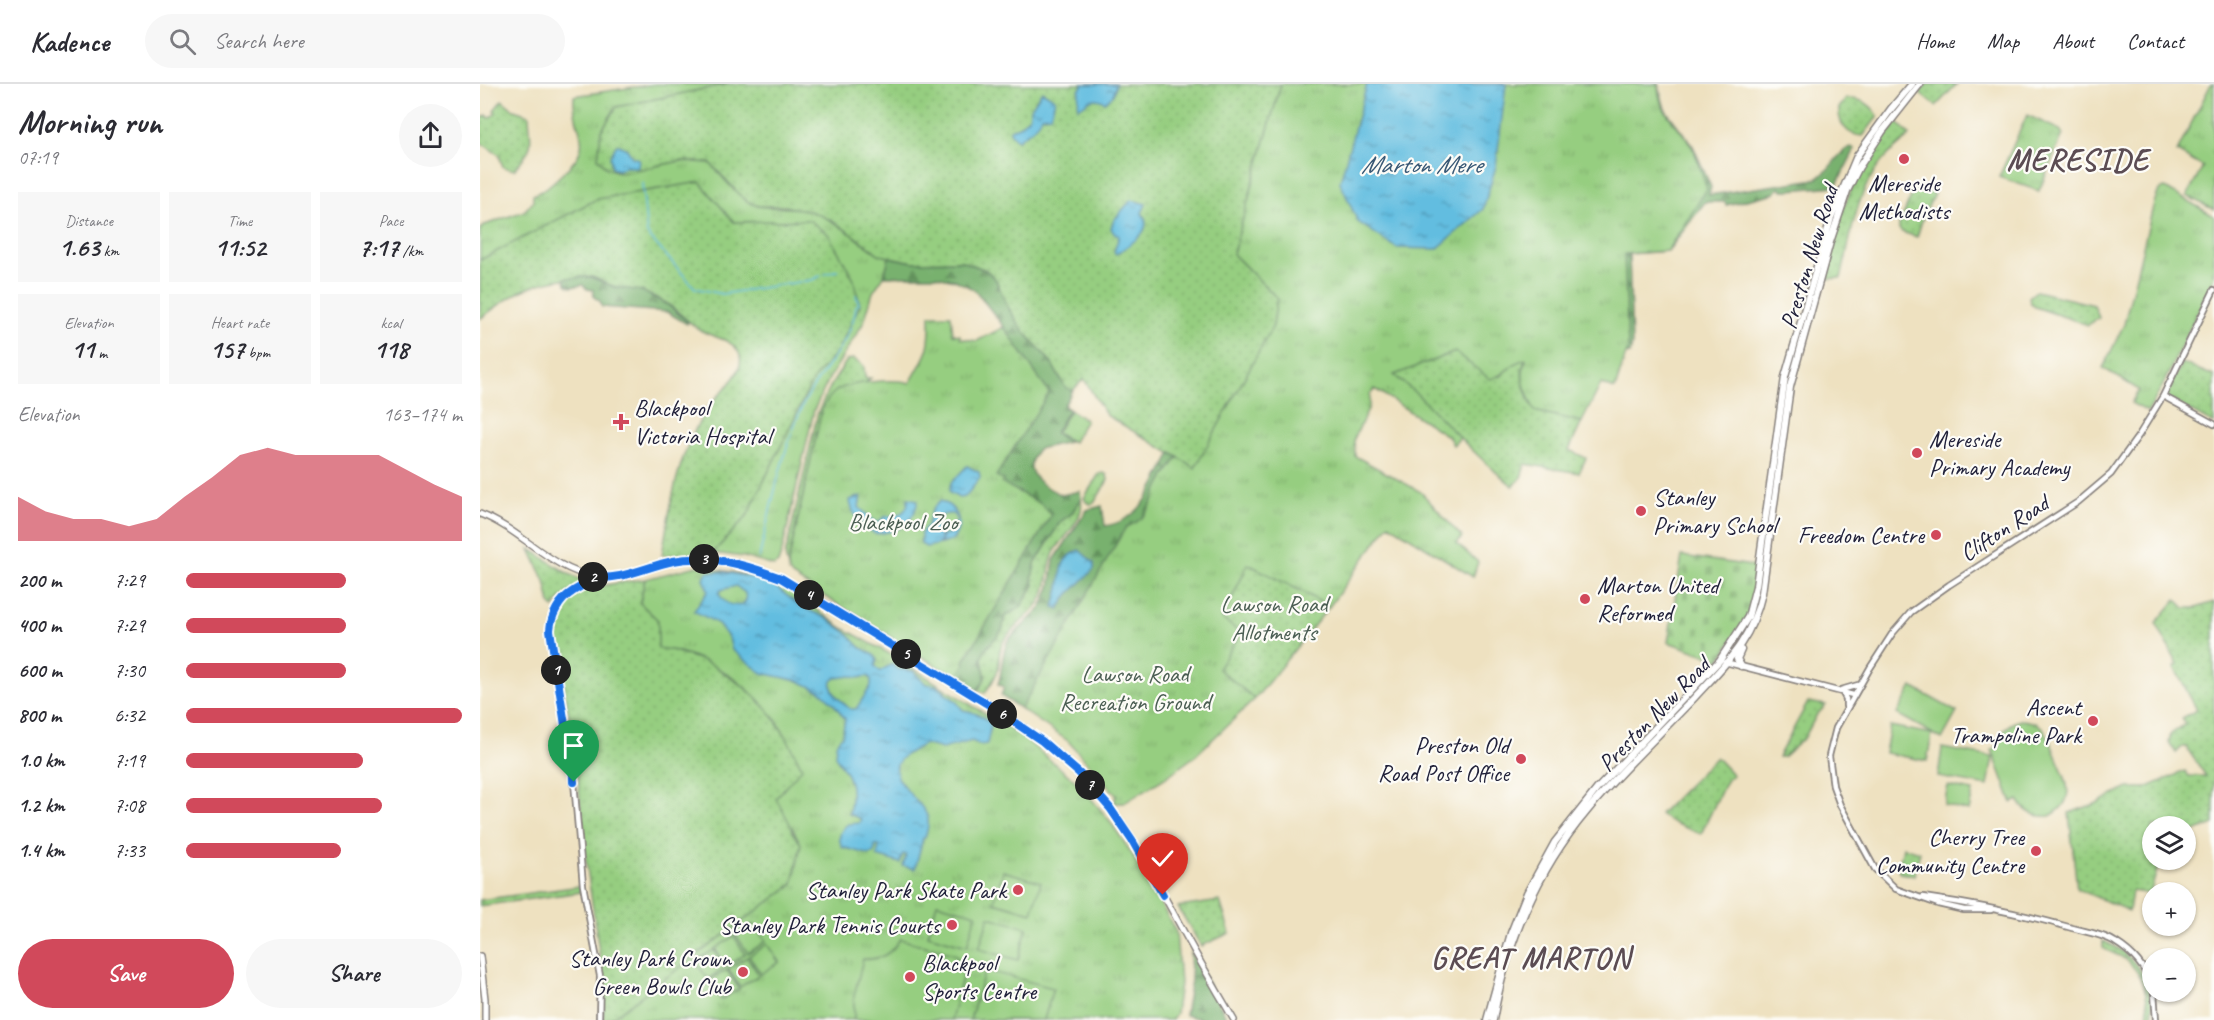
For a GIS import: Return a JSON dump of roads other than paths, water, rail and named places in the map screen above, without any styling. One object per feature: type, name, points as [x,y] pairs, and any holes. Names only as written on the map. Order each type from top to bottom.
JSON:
[{"type":"highway","name":"Preston New Road","points":[[1487,1020],[1511,933],[1527,893],[1555,842],[1598,789],[1701,681],[1724,661],[1752,608],[1787,370],[1835,206],[1848,174],[1912,84]]},
{"type":"highway","name":"Preston New Road","points":[[1492,1020],[1516,934],[1535,888],[1555,852],[1585,812],[1724,661],[1748,630],[1760,602],[1785,411],[1793,372],[1840,207],[1866,148],[1920,84]]},
{"type":"highway","points":[[1741,666],[1738,657],[1754,626],[1760,602]]},
{"type":"main road","points":[[480,514],[505,526],[572,570],[592,577],[619,577],[667,563],[694,559],[734,563],[767,572],[826,605],[1020,726],[1042,741],[1079,773],[1121,823],[1234,1020]]},
{"type":"main road","points":[[480,956],[484,983],[485,1020]]},
{"type":"street","name":"Clifton Road","points":[[2142,966],[2128,951],[2110,939],[2033,918],[1990,910],[1964,910],[1938,904],[1896,889],[1875,869],[1835,792],[1830,772],[1829,752],[1836,728],[1853,694],[1892,634],[1918,606],[2097,487],[2119,464],[2163,396],[2214,290]]},
{"type":"street","points":[[2163,396],[2214,424]]},
{"type":"street","points":[[592,577],[562,600],[553,616],[550,630],[571,760],[586,905],[600,976],[599,1020]]},
{"type":"street","points":[[1724,661],[1853,694]]},
{"type":"street","points":[[1841,690],[1860,684]]},
{"type":"street","points":[[1841,690],[1846,699],[1845,709]]},
{"type":"street","points":[[2154,1002],[2156,1020]]},
{"type":"water","points":[[1083,84],[1116,84],[1113,95],[1105,102],[1094,99],[1078,108],[1079,90]]},
{"type":"water","name":"Marton Mere","points":[[1367,84],[1506,84],[1496,166],[1483,209],[1437,249],[1397,248],[1358,222],[1340,182]]},
{"type":"water","points":[[1042,91],[1055,99],[1051,115],[1042,116],[1035,127],[1018,140],[1011,134],[1010,129],[1019,126],[1029,117],[1031,108]]},
{"type":"water","points":[[617,144],[627,149],[632,157],[639,159],[638,167],[625,167],[618,170],[612,168],[610,157]]},
{"type":"water","points":[[1131,200],[1146,204],[1142,213],[1146,226],[1139,237],[1116,254],[1114,252],[1119,236],[1111,228],[1114,220]]},
{"type":"water","points":[[967,466],[979,472],[980,478],[965,497],[959,498],[949,490],[951,483]]},
{"type":"water","points":[[861,496],[859,507],[878,523],[884,517],[898,515],[904,511],[908,498],[918,500],[913,516],[903,526],[875,534],[855,515],[851,505],[850,500]]},
{"type":"water","points":[[941,501],[956,513],[959,523],[958,528],[953,540],[941,544],[942,535],[951,533],[957,520],[954,514],[943,515],[937,521],[935,529],[940,535],[940,544],[926,547],[921,544],[921,533],[928,525],[934,508]]},
{"type":"water","points":[[1079,550],[1094,563],[1094,569],[1067,596],[1059,609],[1054,607],[1063,566],[1069,557]]},
{"type":"water","points":[[707,572],[725,572],[763,580],[800,606],[826,618],[847,633],[861,648],[874,655],[877,660],[875,666],[880,671],[892,664],[897,669],[913,671],[926,684],[935,685],[945,691],[944,693],[955,700],[963,710],[979,715],[991,725],[987,744],[980,745],[972,741],[942,749],[925,744],[906,754],[897,764],[896,772],[899,780],[928,819],[927,831],[915,869],[903,866],[906,855],[903,854],[900,863],[877,856],[879,846],[876,845],[874,852],[870,855],[842,847],[840,834],[843,829],[848,824],[859,823],[861,819],[849,814],[850,783],[835,756],[836,744],[842,736],[845,719],[820,691],[799,681],[762,673],[732,650],[729,638],[717,623],[694,611],[708,591],[704,578]],"holes":[[[736,586],[745,593],[746,600],[743,605],[728,604],[719,593],[721,590]],[[851,676],[858,678],[868,676],[871,679],[871,686],[856,709],[850,709],[832,689],[832,681],[836,678]]]},
{"type":"waterway","points":[[642,183],[647,234],[695,288],[722,294],[812,280],[822,275]]},
{"type":"waterway","points":[[825,274],[838,270]]},
{"type":"waterway","points":[[759,558],[777,481],[795,425],[809,394],[848,333],[856,306],[859,304],[856,295]]},
{"type":"place","name":"Mereside Methodists","points":[[1904,159]]},
{"type":"place","name":"Blackpool Victoria Hospital","points":[[621,422]]},
{"type":"place","name":"Mereside Primary Academy","points":[[1917,453]]},
{"type":"place","name":"Stanley Primary School","points":[[1641,511]]},
{"type":"place","name":"Freedom Centre","points":[[1936,535]]},
{"type":"place","name":"Marton United Reformed","points":[[1585,599]]},
{"type":"place","name":"Ascent Trampoline Park","points":[[2093,721]]},
{"type":"place","name":"Preston Old Road Post Office","points":[[1521,759]]},
{"type":"place","name":"Cherry Tree Community Centre","points":[[2036,851]]},
{"type":"place","name":"Stanley Park Skate Park","points":[[1018,890]]},
{"type":"place","name":"Stanley Park Tennis Courts","points":[[952,925]]},
{"type":"place","name":"Stanley Park Crown Green Bowls Club","points":[[743,972]]},
{"type":"place","name":"Blackpool Sports Centre","points":[[910,977]]},
{"type":"district","name":"MERESIDE","points":[[2078,160]]},
{"type":"district","name":"GREAT MARTON","points":[[1531,958]]},
{"type":"park label","name":"Blackpool Zoo","points":[[903,522]]},
{"type":"park label","name":"Lawson Road Allotments","points":[[1274,618]]},
{"type":"park label","name":"Lawson Road Recreation Ground","points":[[1135,688]]}]
